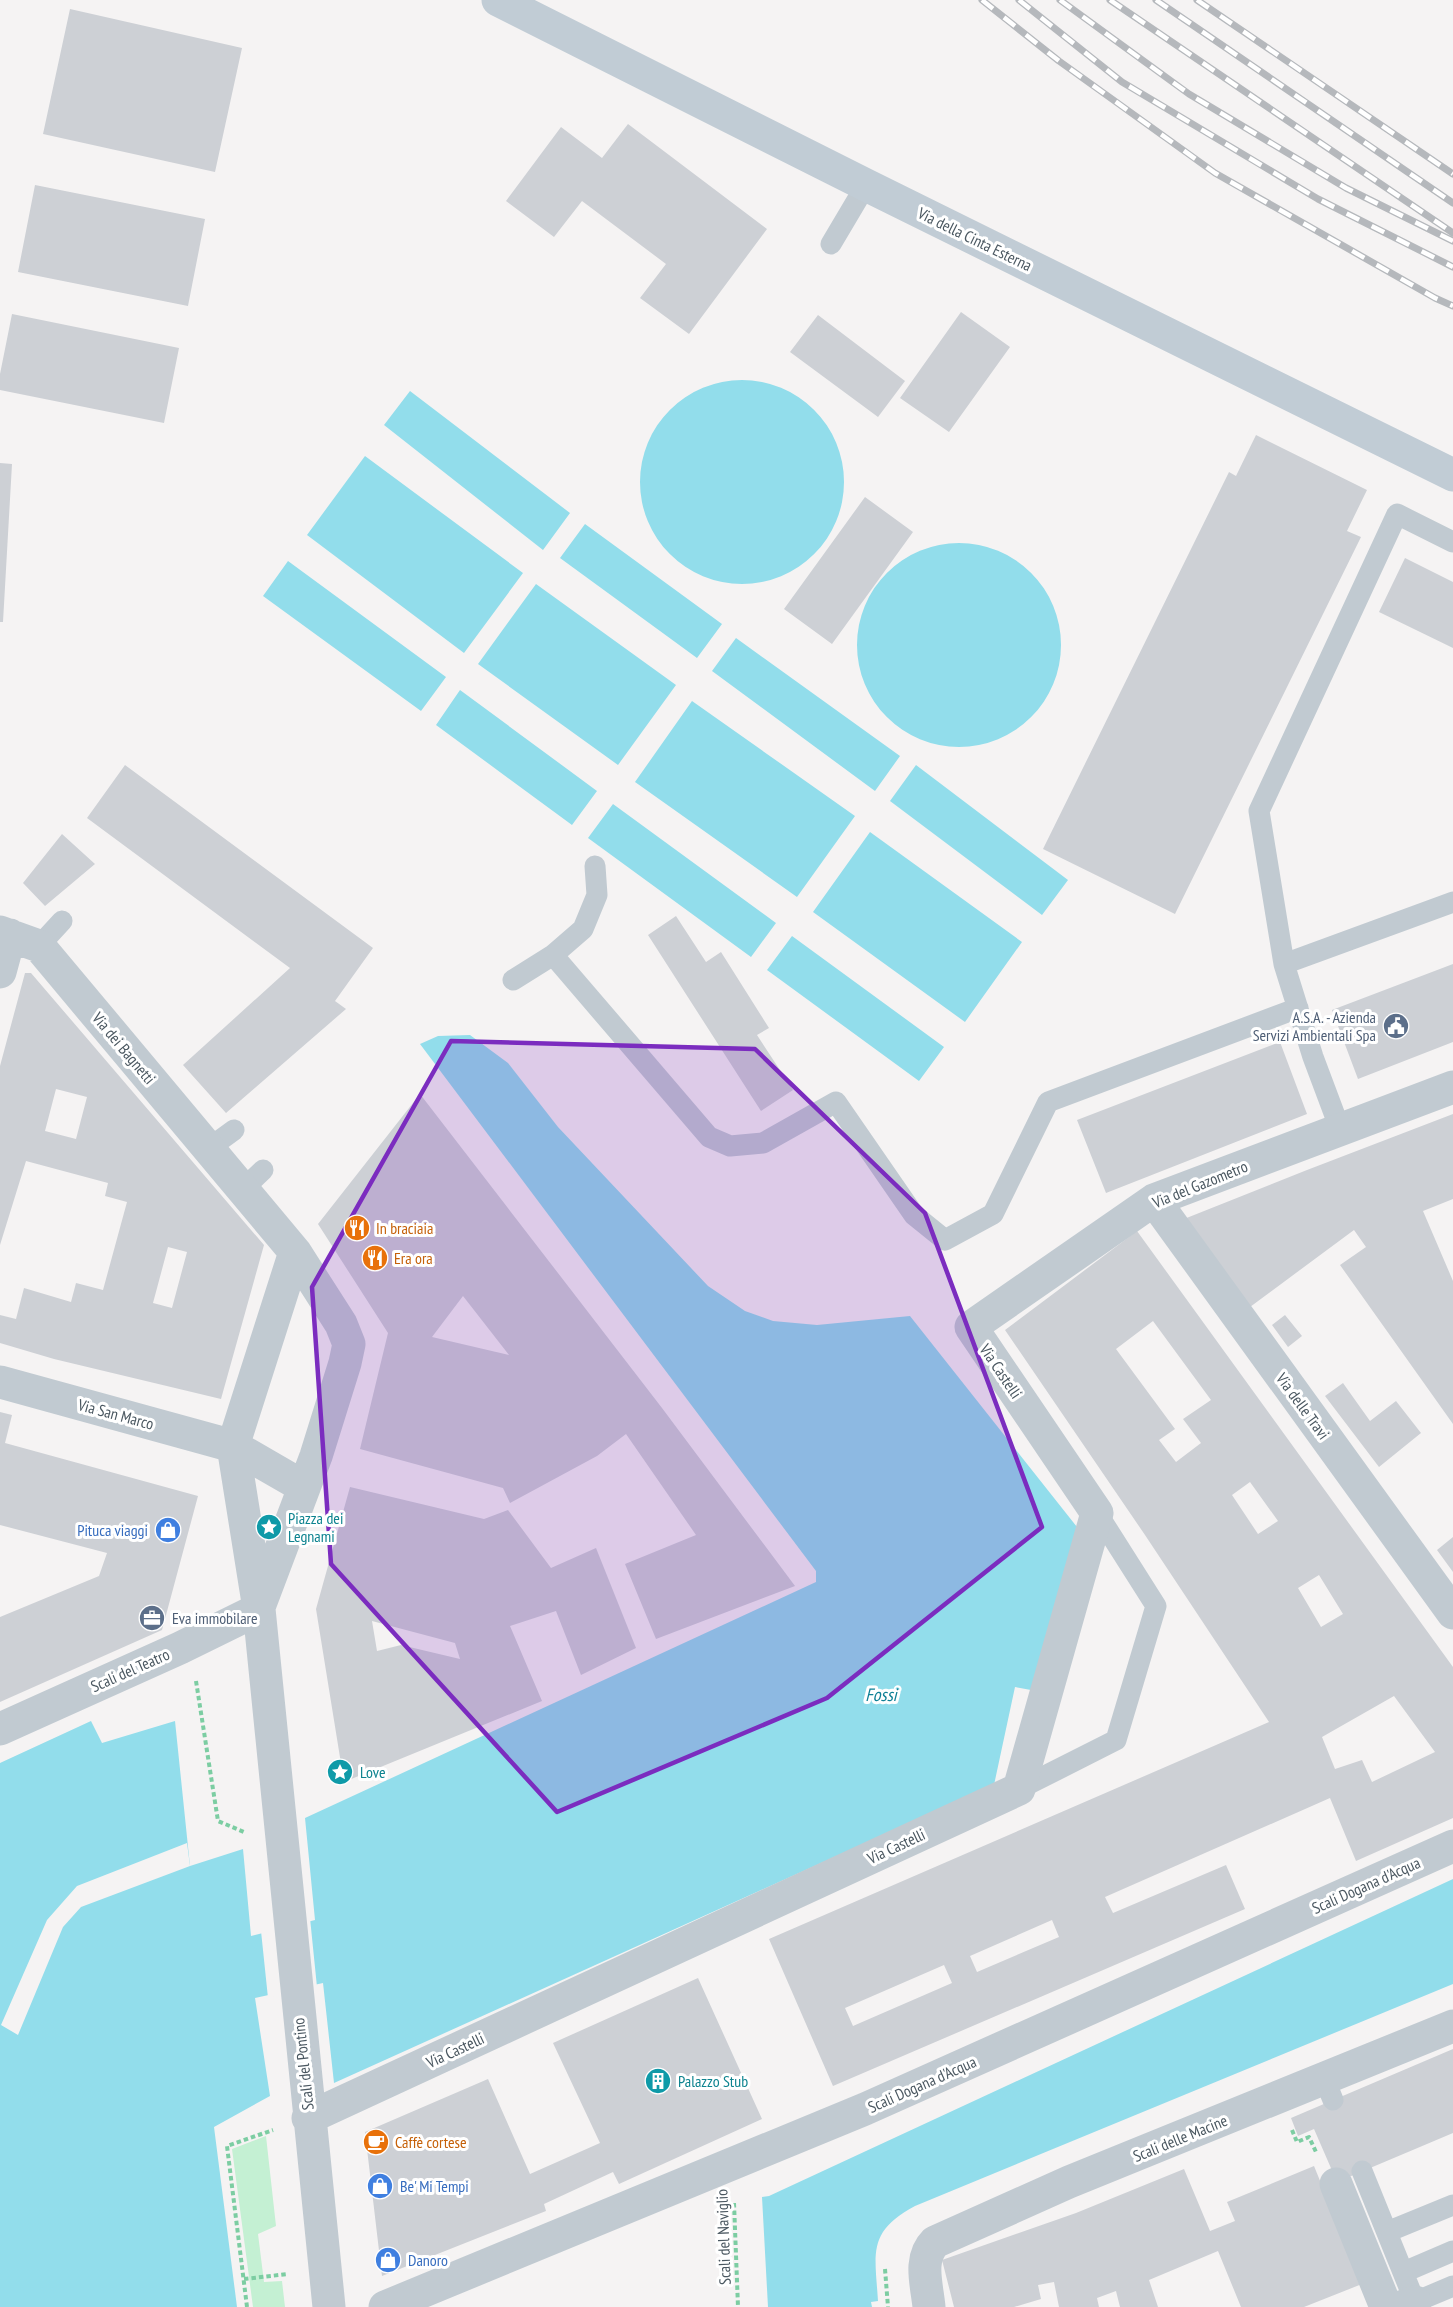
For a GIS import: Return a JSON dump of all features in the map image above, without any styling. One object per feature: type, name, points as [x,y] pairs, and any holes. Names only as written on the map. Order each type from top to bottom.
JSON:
[{"type":"main road","name":"Via della Cinta Esterna","points":[[498,0],[1453,475]]},
{"type":"street","points":[[0,972],[16,938]]},
{"type":"street","name":"Via dei Bagnetti","points":[[16,938],[208,1149],[252,1180],[295,1252]]},
{"type":"street","name":"Via del Gazometro","points":[[971,1327],[1154,1200],[1453,1087]]},
{"type":"street","name":"Via delle Travi","points":[[1154,1200],[1453,1612]]},
{"type":"street","points":[[265,1828],[259,1609],[233,1446],[295,1252]]},
{"type":"street","points":[[259,1609],[316,1456],[349,1344],[341,1324],[295,1252]]},
{"type":"street","name":"Via Castelli","points":[[971,1327],[1097,1513]]},
{"type":"street","name":"Via San Marco","points":[[0,1382],[233,1446]]},
{"type":"street","points":[[233,1446],[304,1486]]},
{"type":"street","points":[[1019,1789],[1097,1513]]},
{"type":"street","name":"Scali del Teatro","points":[[0,1729],[180,1648],[259,1609]]},
{"type":"street","name":"Via Castelli","points":[[297,2114],[1019,1789]]},
{"type":"street","name":"Scali del Pontino","points":[[265,1828],[297,2114],[328,2307]]},
{"type":"street","name":"Scali Dogana d'Acqua","points":[[385,2307],[865,2109],[1453,1846]]},
{"type":"street","name":"Scali delle Macine","points":[[929,2307],[925,2268],[926,2253],[930,2247],[949,2235],[1069,2182],[1279,2097],[1328,2089],[1453,2026]]},
{"type":"street","points":[[1349,2178],[1401,2297]]},
{"type":"lane","points":[[831,244],[866,185]]},
{"type":"lane","points":[[1340,1130],[1284,964],[1259,811],[1397,514],[1453,542]]},
{"type":"lane","points":[[513,980],[553,955],[583,929],[597,895],[595,867]]},
{"type":"lane","points":[[1284,964],[1453,902]]},
{"type":"lane","points":[[16,938],[62,921]]},
{"type":"lane","points":[[553,955],[708,1137],[730,1146],[763,1143],[836,1102],[914,1215],[945,1240],[993,1214],[1048,1102],[1298,1008]]},
{"type":"lane","points":[[208,1149],[234,1130]]},
{"type":"lane","points":[[1019,1789],[1116,1740],[1156,1606],[1097,1513]]},
{"type":"lane","points":[[1349,2178],[1387,2232],[1401,2297]]},
{"type":"lane","points":[[1387,2232],[1453,2205]]},
{"type":"lane","points":[[1401,2297],[1453,2251]]},
{"type":"lane","points":[[1401,2297],[1453,2286]]},
{"type":"path","points":[[195,1673],[218,1821],[265,1828]]},
{"type":"path","points":[[1279,2097],[1297,2142],[1309,2137],[1330,2186],[1349,2178]]},
{"type":"path","points":[[247,2307],[227,2145],[274,2129],[297,2114]]},
{"type":"path","name":"Scali del Naviglio","points":[[732,2165],[738,2307]]},
{"type":"path","points":[[244,2279],[291,2273]]},
{"type":"highlighted area","points":[[451,1041],[755,1049],[925,1213],[1042,1527],[827,1698],[557,1812],[331,1564],[312,1287]]},
{"type":"green space","points":[[266,2136],[276,2226],[258,2234],[264,2282],[282,2281],[285,2307],[253,2307],[232,2149]]},
{"type":"water","points":[[742,380],[762,382],[790,392],[807,403],[821,417],[836,443],[842,462],[844,482],[842,502],[832,530],[821,547],[807,561],[781,576],[762,582],[742,584],[722,582],[694,572],[677,561],[663,547],[648,521],[642,502],[640,482],[642,462],[652,434],[663,417],[677,403],[703,388],[722,382]]},
{"type":"water","points":[[410,391],[570,513],[543,550],[384,425]]},
{"type":"water","points":[[365,456],[523,573],[464,653],[307,535]]},
{"type":"water","points":[[585,524],[722,624],[697,658],[560,558]]},
{"type":"water","points":[[959,543],[979,545],[1007,555],[1024,566],[1038,580],[1053,606],[1059,625],[1061,645],[1059,665],[1049,693],[1038,710],[1024,724],[998,739],[979,745],[959,747],[939,745],[911,735],[894,724],[880,710],[865,684],[859,665],[857,645],[859,625],[869,597],[880,580],[894,566],[920,551],[939,545]]},
{"type":"water","points":[[288,561],[446,677],[421,711],[263,596]]},
{"type":"water","points":[[536,584],[676,685],[618,765],[478,664]]},
{"type":"water","points":[[736,638],[900,756],[875,791],[712,671]]},
{"type":"water","points":[[460,690],[597,791],[572,825],[436,725]]},
{"type":"water","points":[[692,701],[855,816],[797,897],[635,782]]},
{"type":"water","points":[[916,765],[1068,880],[1042,915],[890,801]]},
{"type":"water","points":[[613,804],[776,923],[751,957],[588,838]]},
{"type":"water","points":[[870,832],[1022,942],[965,1022],[813,912]]},
{"type":"water","points":[[792,936],[944,1047],[919,1081],[767,970]]},
{"type":"water","name":"Fossi","points":[[470,1035],[508,1063],[558,1127],[708,1286],[745,1311],[773,1321],[817,1325],[910,1316],[1077,1527],[1031,1690],[1015,1687],[994,1785],[334,2083],[323,1983],[255,1998],[270,2096],[214,2127],[237,2307],[0,2307],[0,1763],[91,1721],[102,1743],[175,1721],[190,1866],[243,1849],[251,1936],[315,1920],[305,1818],[816,1582],[816,1571],[420,1044],[438,1036]]},
{"type":"water","points":[[1453,1879],[1453,1984],[915,2206],[889,2225],[881,2235],[876,2257],[878,2301],[871,2302],[872,2307],[768,2307],[762,2197],[769,2196]]},
{"type":"pier","points":[[187,1843],[190,1866],[81,1907],[63,1927],[18,2035],[1,2025],[47,1920],[77,1886]]},
{"type":"pier","points":[[310,1918],[317,1987],[268,1998],[261,1931]]},
{"type":"building","points":[[70,9],[242,48],[215,172],[43,134]]},
{"type":"building","points":[[628,124],[767,229],[689,334],[640,298],[666,264],[582,201],[554,237],[506,201],[561,127],[602,158]]},
{"type":"building","points":[[35,185],[205,219],[188,306],[18,272]]},
{"type":"building","points":[[961,312],[1010,347],[949,432],[900,398]]},
{"type":"building","points":[[12,314],[179,348],[164,423],[0,390],[0,374]]},
{"type":"building","points":[[818,315],[905,381],[878,417],[790,352]]},
{"type":"building","points":[[1256,435],[1367,490],[1347,531],[1361,537],[1175,914],[1043,849],[1229,472],[1236,476]]},
{"type":"building","points":[[0,463],[12,464],[3,622],[0,622]]},
{"type":"building","points":[[865,497],[913,532],[832,644],[784,609]]},
{"type":"building","points":[[1405,558],[1453,582],[1453,648],[1379,612]]},
{"type":"building","points":[[125,765],[373,948],[335,1001],[346,1009],[226,1113],[183,1065],[290,968],[87,818]]},
{"type":"building","points":[[62,834],[95,864],[45,906],[23,883]]},
{"type":"building","points":[[676,916],[706,962],[721,952],[769,1028],[757,1035],[793,1090],[761,1111],[648,935]]},
{"type":"building","name":"A.S.A. - Azienda Servizi Ambientali Spa","points":[[1453,964],[1453,1042],[1358,1079],[1332,1010]]},
{"type":"building","points":[[25,973],[31,973],[264,1245],[221,1399],[54,1359],[0,1343],[0,1315],[16,1319],[24,1288],[71,1302],[76,1283],[103,1290],[127,1202],[105,1196],[108,1183],[26,1161],[0,1245],[0,1066]],"holes":[[[56,1089],[87,1097],[76,1139],[45,1131]],[[168,1247],[187,1252],[172,1308],[153,1303]]]},
{"type":"building","points":[[1280,1042],[1307,1114],[1106,1193],[1077,1120]]},
{"type":"building","points":[[420,1094],[662,1408],[795,1586],[656,1639],[625,1564],[696,1535],[626,1434],[597,1456],[510,1503],[503,1488],[360,1449],[388,1333],[318,1224]],"holes":[[[463,1296],[509,1355],[432,1337]]]},
{"type":"building","points":[[1453,1114],[1453,1199],[1423,1211],[1453,1281],[1453,1424],[1340,1265],[1366,1247],[1354,1230],[1250,1307],[1184,1219]]},
{"type":"building","points":[[1137,1231],[1453,1667],[1453,1818],[1356,1861],[1330,1798],[1105,1897],[1113,1913],[1226,1865],[1245,1909],[833,2086],[769,1939],[1269,1722],[1005,1330]],"holes":[[[1153,1321],[1211,1400],[1183,1419],[1201,1443],[1176,1462],[1159,1440],[1175,1429],[1116,1349]],[[1250,1482],[1278,1521],[1258,1534],[1232,1495]],[[1319,1575],[1343,1614],[1321,1627],[1298,1588]],[[1394,1696],[1435,1752],[1372,1782],[1362,1760],[1335,1769],[1322,1737]],[[1052,1920],[1059,1937],[977,1972],[970,1956]],[[944,1965],[952,1983],[853,2026],[845,2008]]]},
{"type":"building","points":[[1285,1315],[1302,1336],[1288,1347],[1272,1325]]},
{"type":"building","points":[[1343,1383],[1370,1421],[1396,1401],[1421,1433],[1379,1467],[1325,1396]]},
{"type":"building","points":[[0,1412],[12,1415],[5,1443],[198,1496],[162,1630],[0,1702],[0,1617],[99,1576],[107,1553],[0,1525]]},
{"type":"building","points":[[350,1487],[484,1519],[508,1510],[551,1568],[596,1548],[636,1648],[581,1675],[556,1611],[510,1626],[542,1701],[344,1782],[316,1609]],"holes":[[[372,1621],[455,1643],[460,1659],[401,1645],[377,1651]]]},
{"type":"building","points":[[1453,1537],[1453,1572],[1437,1550]]},
{"type":"building","points":[[698,1978],[762,2119],[619,2184],[613,2172],[544,2204],[546,2211],[382,2276],[365,2132],[488,2079],[530,2174],[600,2143],[553,2043]]},
{"type":"building","points":[[1453,2049],[1453,2133],[1337,2182],[1314,2129],[1298,2136],[1291,2118]]},
{"type":"building","points":[[1314,2166],[1362,2284],[1304,2307],[1241,2307],[1218,2251],[1149,2280],[1158,2307],[1120,2307],[1116,2291],[1097,2298],[1099,2307],[1059,2307],[1054,2282],[1038,2285],[1041,2299],[1014,2307],[954,2307],[942,2260],[1076,2213],[1184,2169],[1210,2231],[1235,2221],[1227,2202]]},
{"type":"railway","points":[[982,0],[1059,61],[1215,173],[1453,306]]},
{"type":"railway","points":[[1019,0],[1122,82],[1318,199],[1453,267]]},
{"type":"railway","points":[[1060,0],[1189,94],[1346,188],[1453,241]]},
{"type":"railway","points":[[1110,0],[1453,233]]},
{"type":"railway","points":[[1156,0],[1453,203]]},
{"type":"railway","points":[[1197,0],[1453,174]]},
{"type":"place","name":"A.S.A. - Azienda Servizi Ambientali Spa","points":[[1396,1026]]},
{"type":"place","name":"In braciaia","points":[[357,1228]]},
{"type":"place","name":"Era ora","points":[[375,1258]]},
{"type":"place","name":"Piazza dei Legnami","points":[[269,1527]]},
{"type":"place","name":"Pituca viaggi","points":[[168,1530]]},
{"type":"place","name":"Eva immobilare","points":[[152,1618]]},
{"type":"place","name":"Love","points":[[340,1772]]},
{"type":"place","name":"Palazzo Stub","points":[[658,2081]]},
{"type":"place","name":"Caffè cortese","points":[[376,2142]]},
{"type":"place","name":"Be' Mi Tempi","points":[[380,2186]]},
{"type":"place","name":"Danoro","points":[[388,2260]]}]
